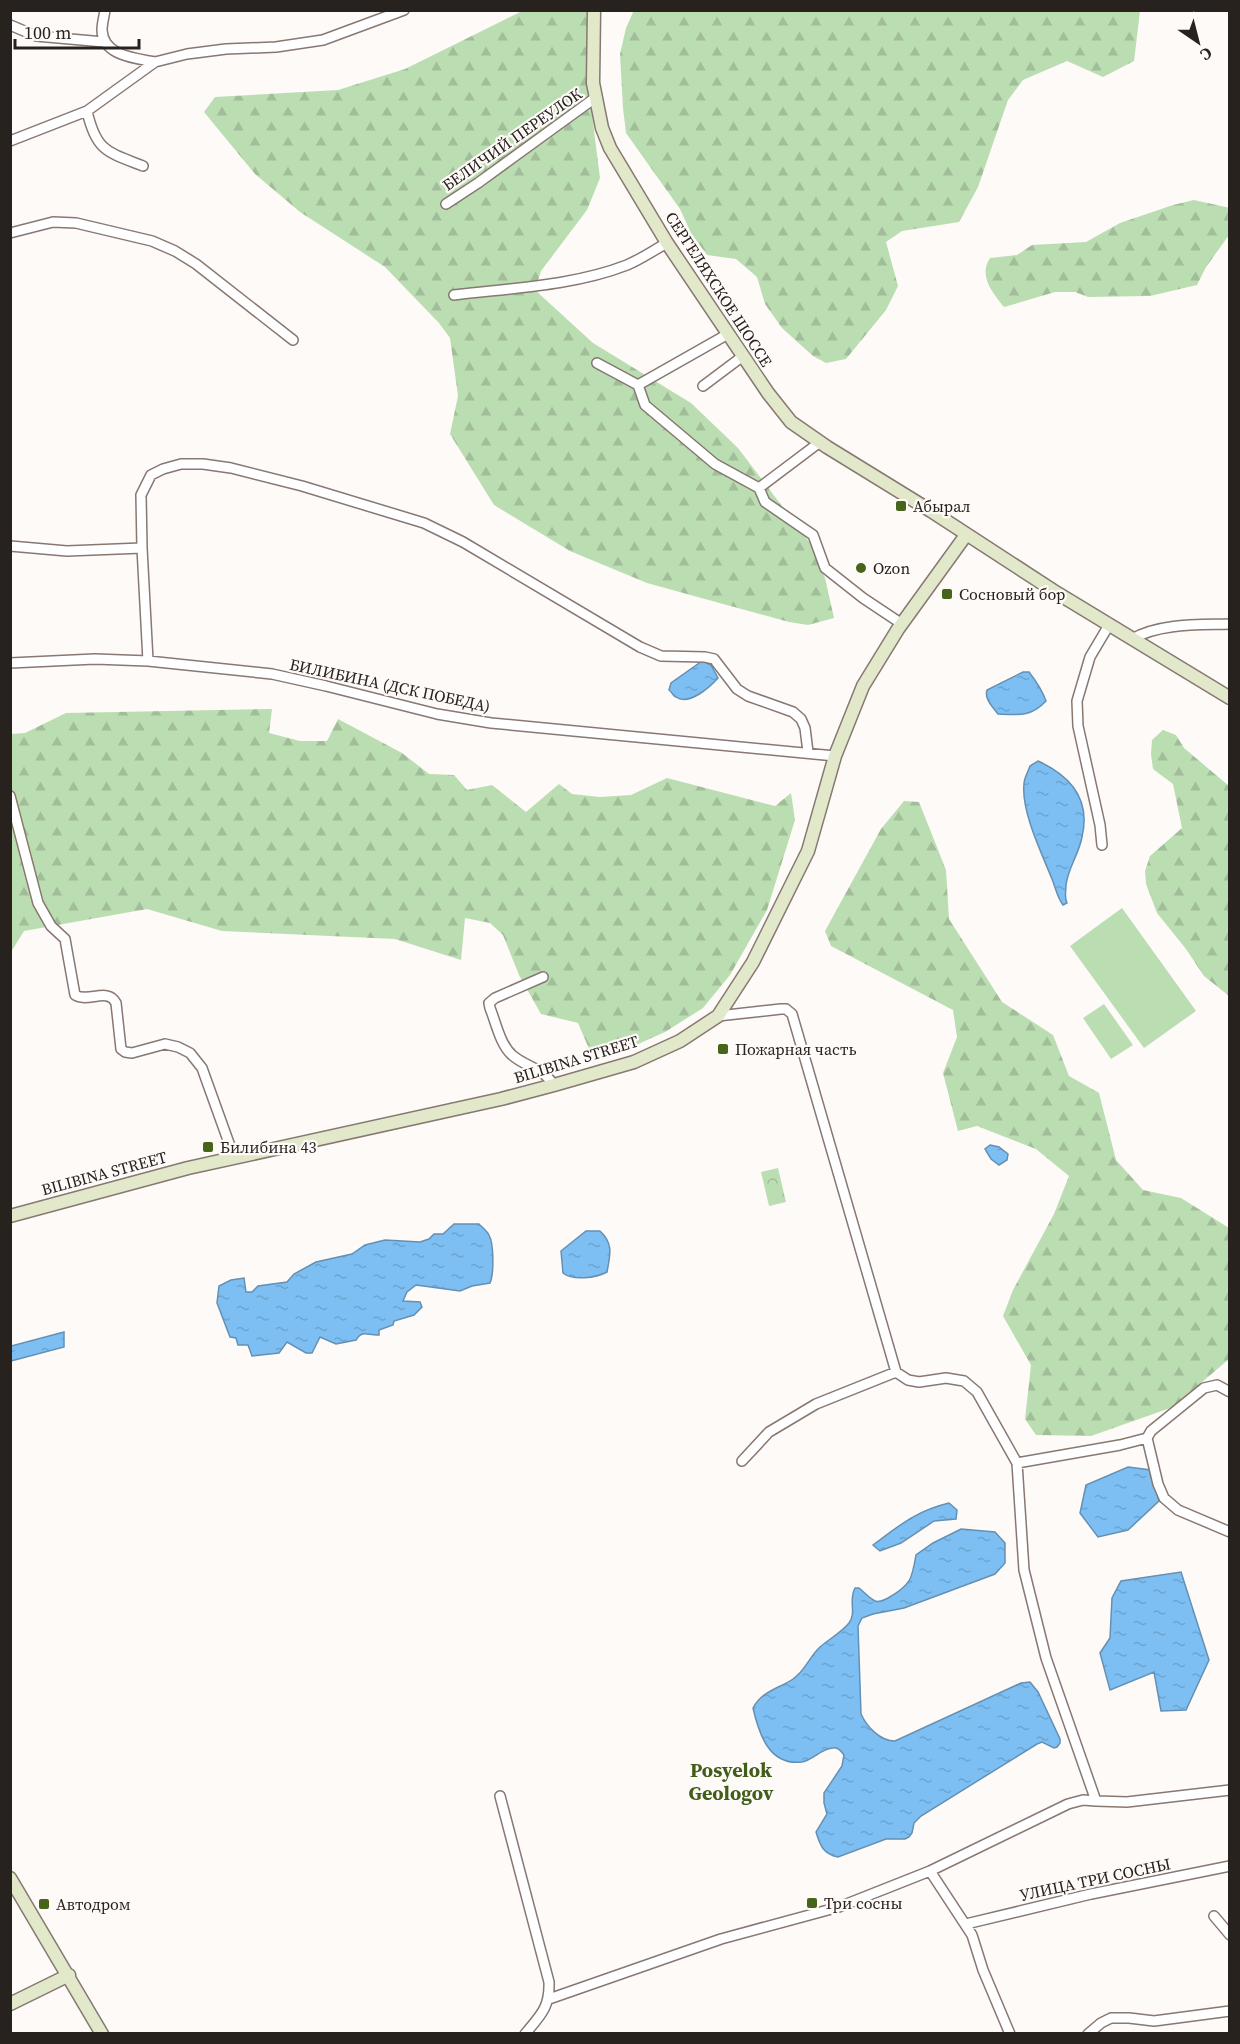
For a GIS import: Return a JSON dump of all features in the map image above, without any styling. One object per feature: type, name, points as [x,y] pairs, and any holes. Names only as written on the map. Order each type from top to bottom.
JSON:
[{"type":"main road","name":"СЕРГЕЛЯХСКОЕ ШОССЕ","points":[[594,10],[593,82],[602,129],[610,148],[667,243],[768,393],[791,422],[1109,625],[1230,698]]},
{"type":"main road","name":"BILIBINA STREET","points":[[10,1216],[234,1157],[297,1145],[554,1085],[634,1062],[680,1041],[718,1016],[753,962],[808,851],[835,756],[863,686],[902,624],[966,535]]},
{"type":"main road","points":[[10,1878],[102,2034]]},
{"type":"main road","points":[[43,1988],[54,1972],[54,1950]]},
{"type":"main road","points":[[10,2004],[69,1975]]},
{"type":"main road","points":[[43,1988],[64,1987],[83,2000]]},
{"type":"street","points":[[104,42],[102,29],[105,10]]},
{"type":"street","points":[[13,138],[87,111],[155,62],[187,54],[226,49],[276,47],[323,40],[404,10]]},
{"type":"street","points":[[10,25],[36,36],[104,42],[118,53],[155,62]]},
{"type":"street","name":"БЕЛИЧИЙ ПЕРЕУЛОК","points":[[446,204],[595,98]]},
{"type":"street","points":[[87,111],[94,136],[100,146],[112,154],[143,166]]},
{"type":"street","points":[[10,233],[53,222],[76,223],[152,241],[176,251],[196,264],[293,340]]},
{"type":"street","points":[[454,295],[545,284],[609,271],[629,264],[667,243]]},
{"type":"street","points":[[638,385],[728,334]]},
{"type":"street","points":[[703,386],[743,356]]},
{"type":"street","points":[[597,363],[638,385],[645,405],[715,464],[759,488],[765,502],[813,535],[825,568],[863,598],[902,624]]},
{"type":"street","points":[[759,488],[819,442]]},
{"type":"street","points":[[148,661],[141,495],[151,475],[181,464],[203,464],[231,468],[376,507],[424,523],[464,542],[640,647],[661,656],[714,659],[737,689],[748,696],[793,712],[801,719],[805,728],[808,752]]},
{"type":"street","points":[[10,546],[67,551],[142,548]]},
{"type":"street","points":[[1132,639],[1142,633],[1162,628],[1230,624]]},
{"type":"street","points":[[1101,845],[1100,825],[1078,726],[1077,701],[1090,657],[1109,625]]},
{"type":"street","name":"БИЛИБИНА (ДСК ПОБЕДА)","points":[[10,663],[95,659],[148,661],[272,674],[437,714],[491,723],[835,756]]},
{"type":"street","points":[[10,796],[38,903],[51,926],[65,939],[75,995],[79,998],[109,995],[114,998],[121,1049],[125,1052],[132,1053],[165,1044],[190,1053],[202,1068],[234,1157]]},
{"type":"street","points":[[543,977],[495,998],[489,1003],[504,1046],[513,1056],[547,1074],[554,1085]]},
{"type":"street","points":[[718,1016],[781,1009],[786,1009],[792,1014],[896,1372],[908,1380],[918,1382],[946,1378],[964,1381],[976,1392],[1017,1463],[1024,1570],[1046,1658],[1096,1801]]},
{"type":"street","points":[[742,1461],[769,1432],[816,1404],[896,1372]]},
{"type":"street","points":[[1230,1392],[1217,1385],[1204,1388],[1151,1431],[1147,1438],[1158,1484],[1164,1498],[1178,1510],[1230,1532]]},
{"type":"street","points":[[1017,1463],[1147,1438]]},
{"type":"street","points":[[549,1999],[721,1939],[839,1907],[930,1871],[1068,1804],[1083,1800],[1127,1802],[1230,1790]]},
{"type":"street","points":[[500,1796],[549,1982],[549,1999],[543,2013],[525,2034]]},
{"type":"street","name":"УЛИЦА ТРИ СОСНЫ","points":[[966,1924],[1091,1894],[1230,1866]]},
{"type":"street","points":[[930,1871],[972,1935],[982,1971],[1010,2034]]},
{"type":"street","points":[[1214,1916],[1230,1935]]},
{"type":"street","points":[[1088,2034],[1111,2018],[1154,2021],[1230,2011]]},
{"type":"green space","points":[[634,10],[1140,11],[1134,61],[1103,77],[1067,61],[1023,80],[1008,100],[978,187],[959,222],[902,231],[886,242],[898,286],[886,310],[846,359],[826,363],[813,356],[782,328],[765,304],[757,277],[736,259],[707,255],[691,233],[680,209],[626,133],[620,54],[626,28]]},
{"type":"green space","points":[[522,11],[591,11],[588,83],[600,178],[587,210],[541,271],[535,290],[593,343],[691,403],[738,448],[810,543],[825,578],[834,618],[808,625],[789,622],[647,583],[570,551],[494,505],[450,434],[458,396],[450,338],[439,323],[385,267],[300,212],[255,174],[204,112],[215,97],[338,90],[405,69]]},
{"type":"green space","points":[[1194,200],[1230,208],[1229,235],[1206,267],[1197,285],[1150,296],[1088,297],[1075,292],[1055,292],[1004,307],[988,284],[986,271],[990,258],[1017,255],[1032,245],[1086,242],[1120,223]]},
{"type":"green space","points":[[272,709],[269,733],[300,741],[327,741],[338,719],[402,753],[429,774],[454,775],[467,790],[492,785],[526,812],[559,784],[572,794],[600,797],[631,795],[667,778],[775,806],[791,793],[795,820],[767,910],[730,975],[703,1008],[665,1032],[627,1049],[590,1051],[578,1023],[541,1014],[519,975],[503,935],[490,923],[465,918],[461,960],[395,939],[222,931],[147,909],[24,931],[11,952],[11,734],[25,733],[66,713]]},
{"type":"green space","points":[[1163,730],[1176,735],[1184,748],[1229,786],[1229,996],[1204,976],[1157,913],[1146,884],[1145,871],[1150,856],[1182,828],[1173,784],[1153,769],[1152,740]]},
{"type":"green space","points":[[904,801],[919,802],[946,870],[949,919],[1002,1002],[1053,1035],[1069,1076],[1099,1093],[1116,1160],[1143,1190],[1181,1198],[1229,1228],[1229,1359],[1173,1407],[1091,1436],[1036,1435],[1025,1419],[1031,1365],[1003,1316],[1013,1290],[1054,1214],[1069,1176],[1036,1149],[977,1126],[958,1131],[943,1073],[957,1037],[953,1010],[831,946],[825,931],[881,829]]},
{"type":"green space","points":[[1122,908],[1196,1011],[1144,1048],[1070,946]]},
{"type":"green space","points":[[1104,1004],[1133,1045],[1111,1059],[1083,1018]]},
{"type":"green space","points":[[778,1168],[786,1202],[769,1206],[761,1172]]},
{"type":"water","points":[[702,661],[711,665],[718,678],[693,697],[681,699],[675,696],[669,690],[671,683]]},
{"type":"water","points":[[1023,672],[1029,672],[1046,701],[1030,712],[1018,715],[998,714],[988,700],[987,690]]},
{"type":"water","points":[[1038,761],[1069,782],[1076,790],[1084,811],[1082,837],[1067,879],[1065,894],[1067,903],[1063,905],[1038,845],[1026,807],[1025,780],[1030,766]]},
{"type":"water","points":[[990,1145],[999,1147],[1008,1154],[1007,1160],[999,1165],[991,1159],[985,1149]]},
{"type":"water","points":[[454,1224],[479,1224],[488,1234],[491,1239],[493,1259],[490,1283],[460,1291],[416,1285],[407,1292],[403,1301],[420,1302],[422,1307],[414,1315],[394,1321],[393,1325],[379,1330],[379,1335],[363,1334],[356,1340],[336,1344],[320,1337],[312,1353],[306,1353],[287,1342],[279,1353],[252,1356],[248,1345],[238,1345],[236,1338],[230,1337],[217,1303],[219,1286],[231,1280],[244,1278],[246,1292],[252,1292],[258,1286],[287,1282],[294,1274],[316,1262],[352,1254],[365,1245],[385,1240],[420,1242],[429,1239],[434,1234],[443,1234]]},
{"type":"water","points":[[586,1231],[600,1231],[607,1240],[610,1250],[607,1272],[585,1278],[567,1276],[563,1273],[561,1251]]},
{"type":"water","points":[[64,1332],[64,1347],[11,1361],[11,1346]]},
{"type":"water","points":[[1128,1467],[1151,1470],[1159,1501],[1128,1530],[1098,1537],[1080,1513],[1086,1485]]},
{"type":"water","points":[[949,1503],[957,1510],[956,1519],[934,1521],[901,1543],[880,1551],[873,1545],[918,1515]]},
{"type":"water","points":[[961,1529],[995,1532],[1005,1543],[1005,1563],[995,1574],[904,1608],[862,1618],[858,1626],[861,1714],[875,1732],[884,1739],[895,1741],[1021,1683],[1030,1682],[1038,1692],[1060,1743],[1054,1748],[1042,1742],[1037,1744],[921,1816],[914,1823],[912,1833],[905,1839],[886,1839],[838,1857],[833,1856],[823,1848],[816,1832],[827,1814],[824,1793],[842,1766],[844,1755],[835,1748],[825,1750],[802,1762],[781,1759],[774,1754],[762,1738],[753,1708],[766,1694],[797,1675],[820,1647],[849,1623],[855,1588],[859,1588],[875,1601],[888,1598],[902,1589],[909,1581],[916,1555],[933,1543]]},
{"type":"water","points":[[1181,1572],[1209,1660],[1186,1710],[1161,1711],[1154,1672],[1110,1690],[1100,1653],[1110,1638],[1112,1598],[1121,1581]]},
{"type":"place","name":"Абырал","points":[[901,506]]},
{"type":"place","name":"Ozon","points":[[861,568]]},
{"type":"place","name":"Сосновый бор","points":[[947,594]]},
{"type":"place","name":"Пожарная часть","points":[[723,1049]]},
{"type":"place","name":"Билибина 43","points":[[208,1147]]},
{"type":"place","name":"Три сосны","points":[[812,1903]]},
{"type":"place","name":"Автодром","points":[[44,1904]]},
{"type":"district","name":"Posyelok Geologov","points":[[731,1782]]}]
